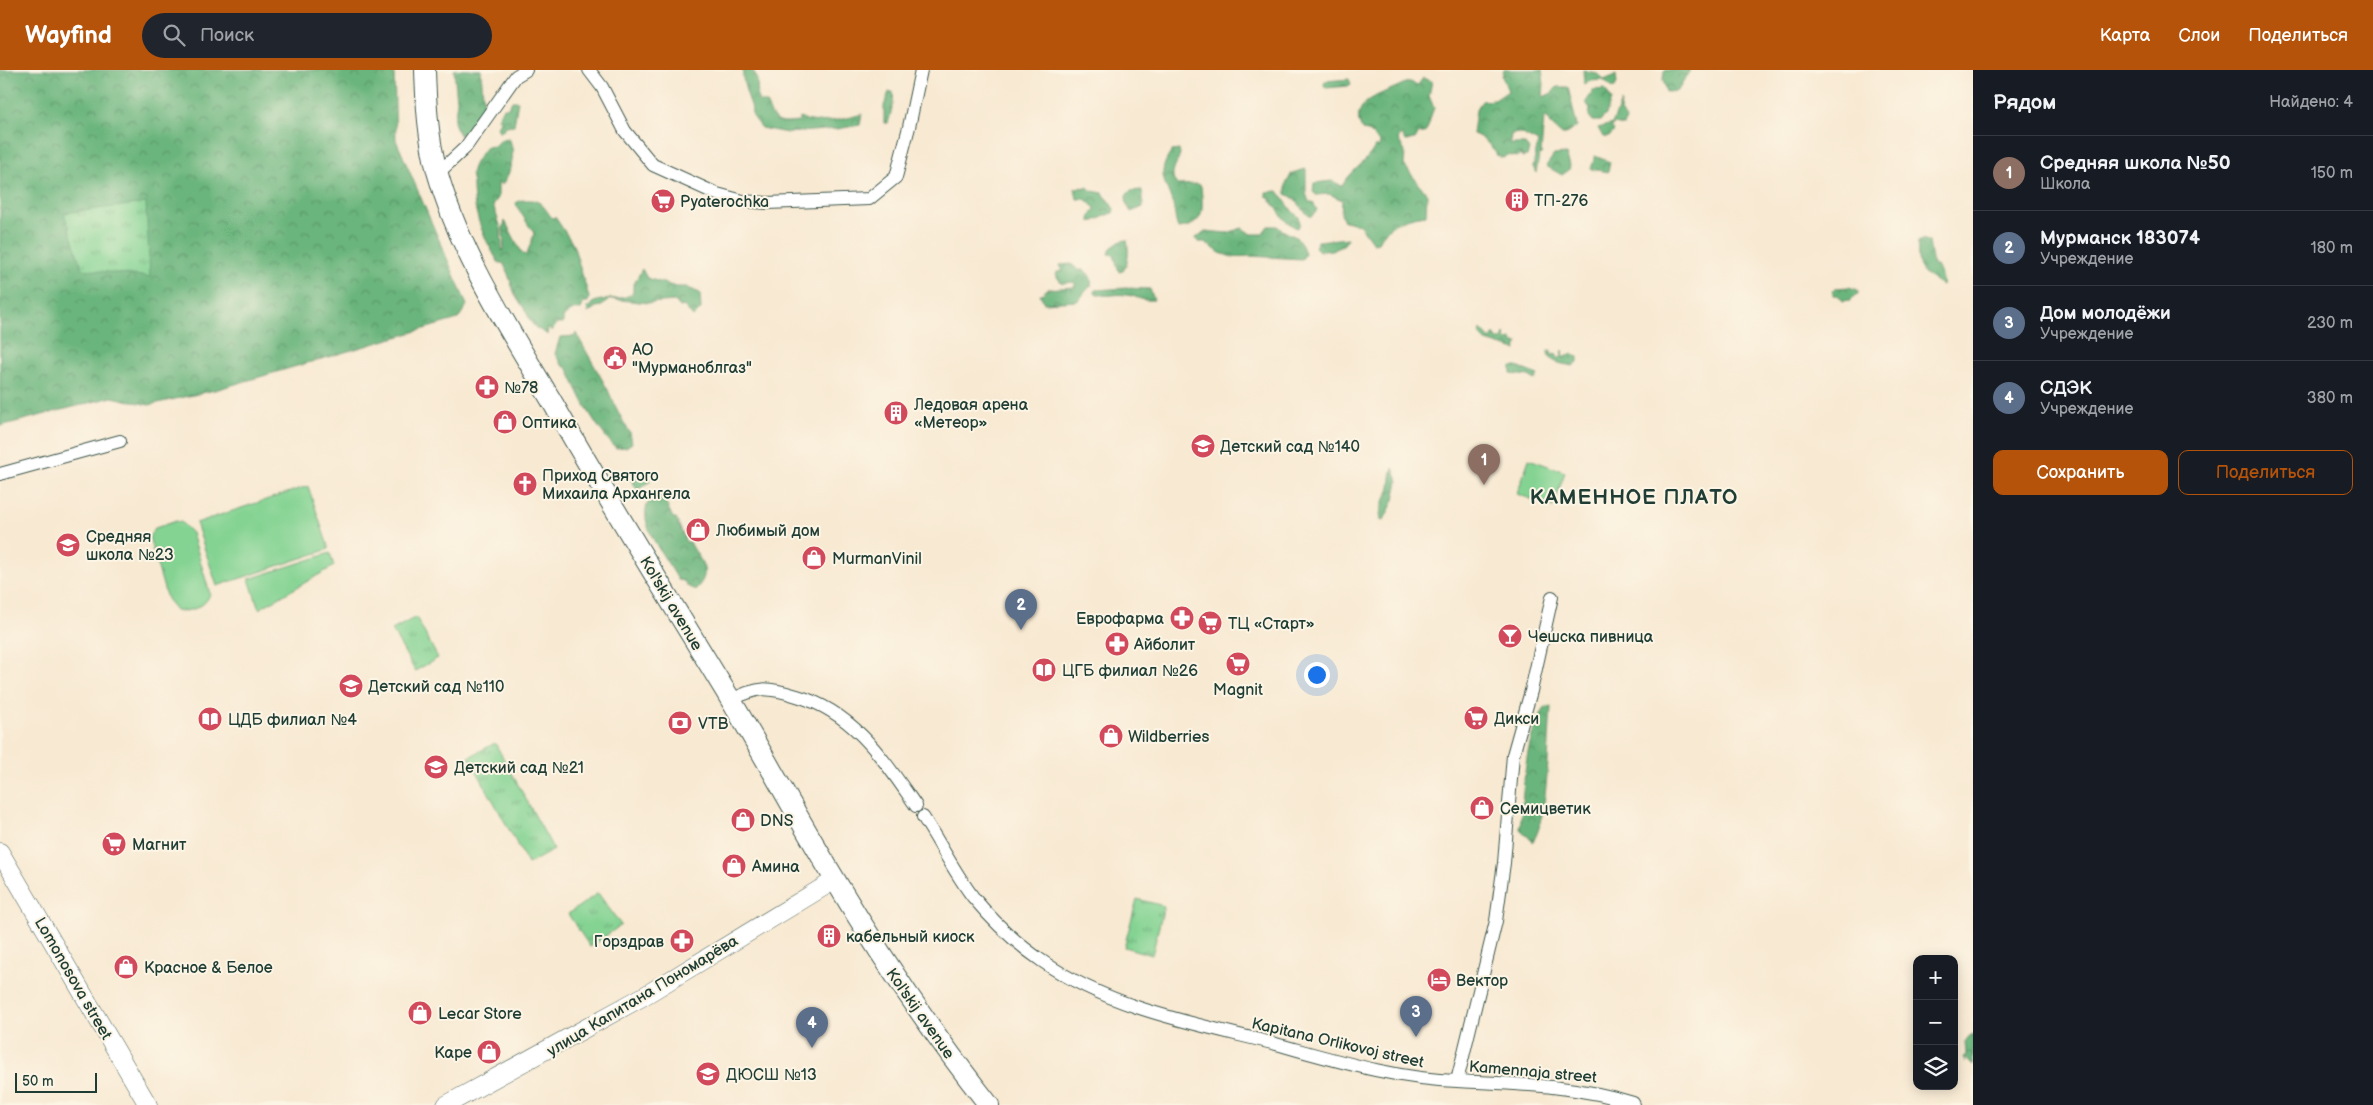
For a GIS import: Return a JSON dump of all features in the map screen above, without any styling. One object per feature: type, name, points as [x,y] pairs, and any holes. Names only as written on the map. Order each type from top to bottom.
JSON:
[{"type":"main road","name":"Kol'skij avenue","points":[[425,70],[430,135],[438,173],[459,234],[481,278],[591,471],[731,700],[835,880],[906,994],[944,1048],[989,1105]]},
{"type":"street","points":[[438,173],[466,148],[516,76],[526,70]]},
{"type":"street","points":[[590,70],[602,87],[625,131],[653,165],[717,194],[742,201],[767,203],[869,199],[880,192],[896,176],[921,70]]},
{"type":"street","points":[[0,474],[120,441]]},
{"type":"street","points":[[1457,1081],[1496,921],[1504,863],[1513,755],[1531,691],[1552,597]]},
{"type":"street","name":"Kapitana Orlikovoj street","points":[[731,700],[751,690],[772,689],[810,700],[842,717],[867,739],[919,812],[973,897],[999,924],[1042,961],[1086,987],[1152,1012],[1296,1050],[1423,1080],[1457,1081]]},
{"type":"street","name":"Lomonosova street","points":[[0,852],[148,1105]]},
{"type":"street","name":"улица Капитана Пономарёва","points":[[457,1102],[644,996],[835,880]]},
{"type":"street","name":"Kamennaja street","points":[[1457,1081],[1578,1090],[1606,1094],[1634,1105]]},
{"type":"green space","points":[[0,70],[394,70],[396,140],[467,305],[458,319],[215,390],[149,405],[112,397],[0,426]]},
{"type":"green space","points":[[454,70],[481,70],[484,109],[474,124],[471,134],[459,135],[454,122],[457,101]]},
{"type":"green space","points":[[743,70],[753,70],[757,80],[758,101],[766,103],[774,119],[777,121],[785,123],[799,122],[800,118],[823,122],[862,114],[860,125],[787,133],[761,128],[752,114],[744,83]]},
{"type":"green space","points":[[1504,70],[1542,70],[1543,97],[1552,93],[1557,87],[1568,87],[1577,126],[1566,134],[1561,134],[1550,124],[1547,117],[1544,118],[1541,152],[1543,153],[1539,156],[1536,173],[1533,167],[1538,142],[1520,133],[1511,134],[1510,144],[1525,144],[1529,149],[1527,156],[1522,157],[1521,154],[1517,157],[1508,155],[1503,158],[1497,156],[1487,142],[1473,134],[1476,110],[1482,101],[1495,100],[1508,91],[1502,76]]},
{"type":"green space","points":[[1583,70],[1596,73],[1604,80],[1616,75],[1617,83],[1614,89],[1603,80],[1590,81],[1584,85]]},
{"type":"green space","points":[[1690,70],[1677,91],[1666,92],[1663,80],[1664,71]]},
{"type":"green space","points":[[1423,78],[1432,81],[1429,96],[1434,108],[1428,127],[1425,133],[1419,133],[1415,140],[1405,141],[1402,134],[1398,139],[1405,152],[1404,165],[1427,194],[1426,215],[1404,220],[1392,226],[1378,242],[1373,243],[1359,224],[1344,221],[1341,214],[1342,200],[1329,194],[1316,195],[1313,192],[1314,183],[1332,181],[1342,186],[1375,147],[1379,147],[1380,143],[1368,131],[1362,130],[1359,120],[1360,112],[1370,99],[1405,83],[1411,82],[1417,86]]},
{"type":"green space","points":[[1349,79],[1351,84],[1348,86],[1326,88],[1324,85],[1325,81]]},
{"type":"green space","points":[[1605,89],[1611,100],[1606,115],[1600,121],[1593,121],[1589,116],[1590,109],[1586,102],[1594,90]]},
{"type":"green space","points":[[889,92],[893,92],[893,103],[888,123],[884,123],[884,106]]},
{"type":"green space","points":[[512,101],[518,101],[514,125],[506,126],[499,132],[497,126],[501,122],[498,119],[502,109],[509,107]]},
{"type":"green space","points":[[1621,102],[1620,112],[1626,119],[1624,126],[1614,124],[1611,127],[1614,131],[1609,137],[1603,137],[1598,128],[1612,124]]},
{"type":"green space","points":[[509,138],[512,162],[502,185],[498,182],[498,198],[493,205],[501,228],[502,251],[504,249],[503,228],[505,221],[521,251],[524,255],[527,254],[534,233],[516,203],[525,200],[536,201],[545,208],[552,218],[555,217],[573,244],[589,297],[588,302],[584,302],[581,309],[573,310],[563,317],[563,323],[556,324],[552,331],[548,328],[547,335],[534,326],[517,299],[503,263],[499,263],[484,235],[475,206],[471,174],[474,164],[486,147],[495,146],[502,139]]},
{"type":"green space","points":[[1179,150],[1180,154],[1173,173],[1174,181],[1177,185],[1198,184],[1201,186],[1202,208],[1198,220],[1194,224],[1178,228],[1163,172],[1172,151]]},
{"type":"green space","points":[[1566,154],[1570,165],[1569,170],[1562,175],[1546,166],[1554,155]]},
{"type":"green space","points":[[1595,156],[1610,162],[1608,172],[1591,169]]},
{"type":"green space","points":[[1306,169],[1306,193],[1309,202],[1313,202],[1317,210],[1312,216],[1309,216],[1292,197],[1286,194],[1286,184],[1292,173]]},
{"type":"green space","points":[[1088,187],[1092,191],[1103,193],[1114,209],[1113,213],[1090,222],[1090,215],[1095,208],[1085,199],[1077,199],[1075,188]]},
{"type":"green space","points":[[1142,190],[1143,207],[1131,212],[1127,205],[1126,196],[1130,191]]},
{"type":"green space","points":[[1278,191],[1293,212],[1299,217],[1300,224],[1297,228],[1283,217],[1266,196],[1266,192]]},
{"type":"green space","points":[[146,203],[150,277],[82,269],[64,213]]},
{"type":"green space","points":[[1268,226],[1277,226],[1297,238],[1305,254],[1302,259],[1232,257],[1220,253],[1205,242],[1198,242],[1196,238],[1205,231],[1227,233],[1242,228],[1251,234],[1262,234]]},
{"type":"green space","points":[[1348,238],[1340,248],[1319,251],[1315,247],[1318,241]]},
{"type":"green space","points":[[1923,239],[1929,242],[1933,266],[1938,268],[1942,278],[1942,285],[1921,269],[1918,259],[1918,242]]},
{"type":"green space","points":[[1127,240],[1128,252],[1125,268],[1119,272],[1114,255],[1109,254],[1111,248],[1121,241]]},
{"type":"green space","points":[[1072,264],[1078,270],[1084,270],[1088,273],[1091,279],[1091,286],[1077,301],[1044,303],[1040,294],[1043,294],[1046,289],[1075,287],[1075,282],[1062,283],[1056,276],[1057,272],[1063,271],[1060,265]]},
{"type":"green space","points":[[642,269],[647,278],[676,287],[686,287],[700,293],[701,309],[693,317],[684,306],[680,307],[675,301],[649,303],[610,299],[602,306],[596,307],[588,313],[587,307],[591,307],[592,303],[602,300],[629,296],[633,293],[633,286]]},
{"type":"green space","points":[[1849,287],[1858,290],[1858,294],[1850,300],[1843,301],[1838,295],[1834,295],[1832,291],[1835,288]]},
{"type":"green space","points":[[1150,289],[1154,300],[1145,300],[1126,295],[1095,293],[1095,290]]},
{"type":"green space","points":[[1481,329],[1491,340],[1493,335],[1495,335],[1497,340],[1502,340],[1504,334],[1506,340],[1512,339],[1513,343],[1518,343],[1516,350],[1486,341],[1480,335]]},
{"type":"green space","points":[[576,333],[630,432],[632,443],[626,447],[616,448],[594,421],[568,369],[562,365],[555,354],[560,337],[575,336]]},
{"type":"green space","points":[[1551,350],[1551,355],[1556,354],[1558,358],[1561,358],[1563,350],[1564,358],[1572,353],[1578,357],[1578,362],[1573,366],[1557,362],[1550,358],[1548,351]]},
{"type":"green space","points":[[1511,367],[1517,367],[1538,375],[1535,380],[1529,376],[1511,374]]},
{"type":"green space","points":[[1529,459],[1565,472],[1553,507],[1517,494]]},
{"type":"green space","points":[[1393,468],[1398,481],[1394,500],[1384,520],[1381,520],[1381,510],[1391,484]]},
{"type":"green space","points":[[647,470],[650,482],[637,490],[630,478],[640,476]]},
{"type":"green space","points":[[308,486],[329,549],[217,586],[196,523]]},
{"type":"green space","points":[[656,493],[661,497],[661,493],[673,518],[676,518],[686,542],[690,542],[703,565],[704,577],[695,590],[687,586],[684,581],[678,580],[651,534],[647,524],[647,505]]},
{"type":"green space","points":[[176,521],[181,522],[192,533],[210,594],[208,599],[197,608],[182,611],[177,611],[167,599],[149,537],[155,528]]},
{"type":"green space","points":[[330,553],[334,566],[259,609],[249,579]]},
{"type":"green space","points":[[416,617],[438,658],[415,671],[392,630]]},
{"type":"green space","points":[[1546,707],[1551,707],[1547,777],[1542,814],[1533,842],[1520,829],[1524,782],[1533,733],[1538,719]]},
{"type":"green space","points":[[495,743],[554,850],[528,864],[469,757]]},
{"type":"green space","points":[[598,893],[621,925],[590,947],[568,914]]},
{"type":"green space","points":[[1137,899],[1164,906],[1152,955],[1124,947]]},
{"type":"green space","points":[[1971,1034],[1973,1035],[1973,1066],[1965,1058],[1965,1063],[1963,1057],[1966,1055],[1965,1043]]},
{"type":"place","name":"ТП-276","points":[[1517,200]]},
{"type":"place","name":"Pyaterochka","points":[[663,201]]},
{"type":"place","name":"AO \"Мурманоблгаз\"","points":[[615,358]]},
{"type":"place","name":"№78","points":[[487,387]]},
{"type":"place","name":"Ледовая арена «Метеор»","points":[[896,413]]},
{"type":"place","name":"Оптика","points":[[505,422]]},
{"type":"place","name":"Детский сад №140","points":[[1203,446]]},
{"type":"place","name":"Приход Святого Михаила Архангела","points":[[525,484]]},
{"type":"place","name":"Средняя школа №50","points":[[1484,485]]},
{"type":"place","name":"Любимый дом","points":[[698,530]]},
{"type":"place","name":"Средняя школа №23","points":[[68,545]]},
{"type":"place","name":"MurmanVinil","points":[[814,558]]},
{"type":"place","name":"Еврофарма","points":[[1182,618]]},
{"type":"place","name":"ТЦ «Старт»","points":[[1210,623]]},
{"type":"place","name":"Мурманск 183074","points":[[1021,630]]},
{"type":"place","name":"Чешска пивница","points":[[1510,636]]},
{"type":"place","name":"Айболит","points":[[1117,644]]},
{"type":"place","name":"Magnit","points":[[1238,664]]},
{"type":"place","name":"ЦГБ филиал №26","points":[[1044,670]]},
{"type":"place","name":"Детский сад №110","points":[[351,686]]},
{"type":"place","name":"Дикси","points":[[1476,718]]},
{"type":"place","name":"ЦДБ филиал №4","points":[[210,719]]},
{"type":"place","name":"VTB","points":[[680,723]]},
{"type":"place","name":"Wildberries","points":[[1111,736]]},
{"type":"place","name":"Детский сад №21","points":[[436,767]]},
{"type":"place","name":"Семицветик","points":[[1482,808]]},
{"type":"place","name":"DNS","points":[[743,820]]},
{"type":"place","name":"Магнит","points":[[114,844]]},
{"type":"place","name":"Амина","points":[[734,866]]},
{"type":"place","name":"кабельный киоск","points":[[829,936]]},
{"type":"place","name":"Горздрав","points":[[682,941]]},
{"type":"place","name":"Красное & Белое","points":[[126,967]]},
{"type":"place","name":"Вектор","points":[[1439,980]]},
{"type":"place","name":"Lecar Store","points":[[420,1013]]},
{"type":"place","name":"Дом молодёжи","points":[[1416,1037]]},
{"type":"place","name":"СДЭК","points":[[812,1048]]},
{"type":"place","name":"Каре","points":[[489,1052]]},
{"type":"place","name":"ДЮСШ №13","points":[[708,1074]]},
{"type":"district","name":"КАМЕННОЕ ПЛАТО","points":[[1634,497]]}]
